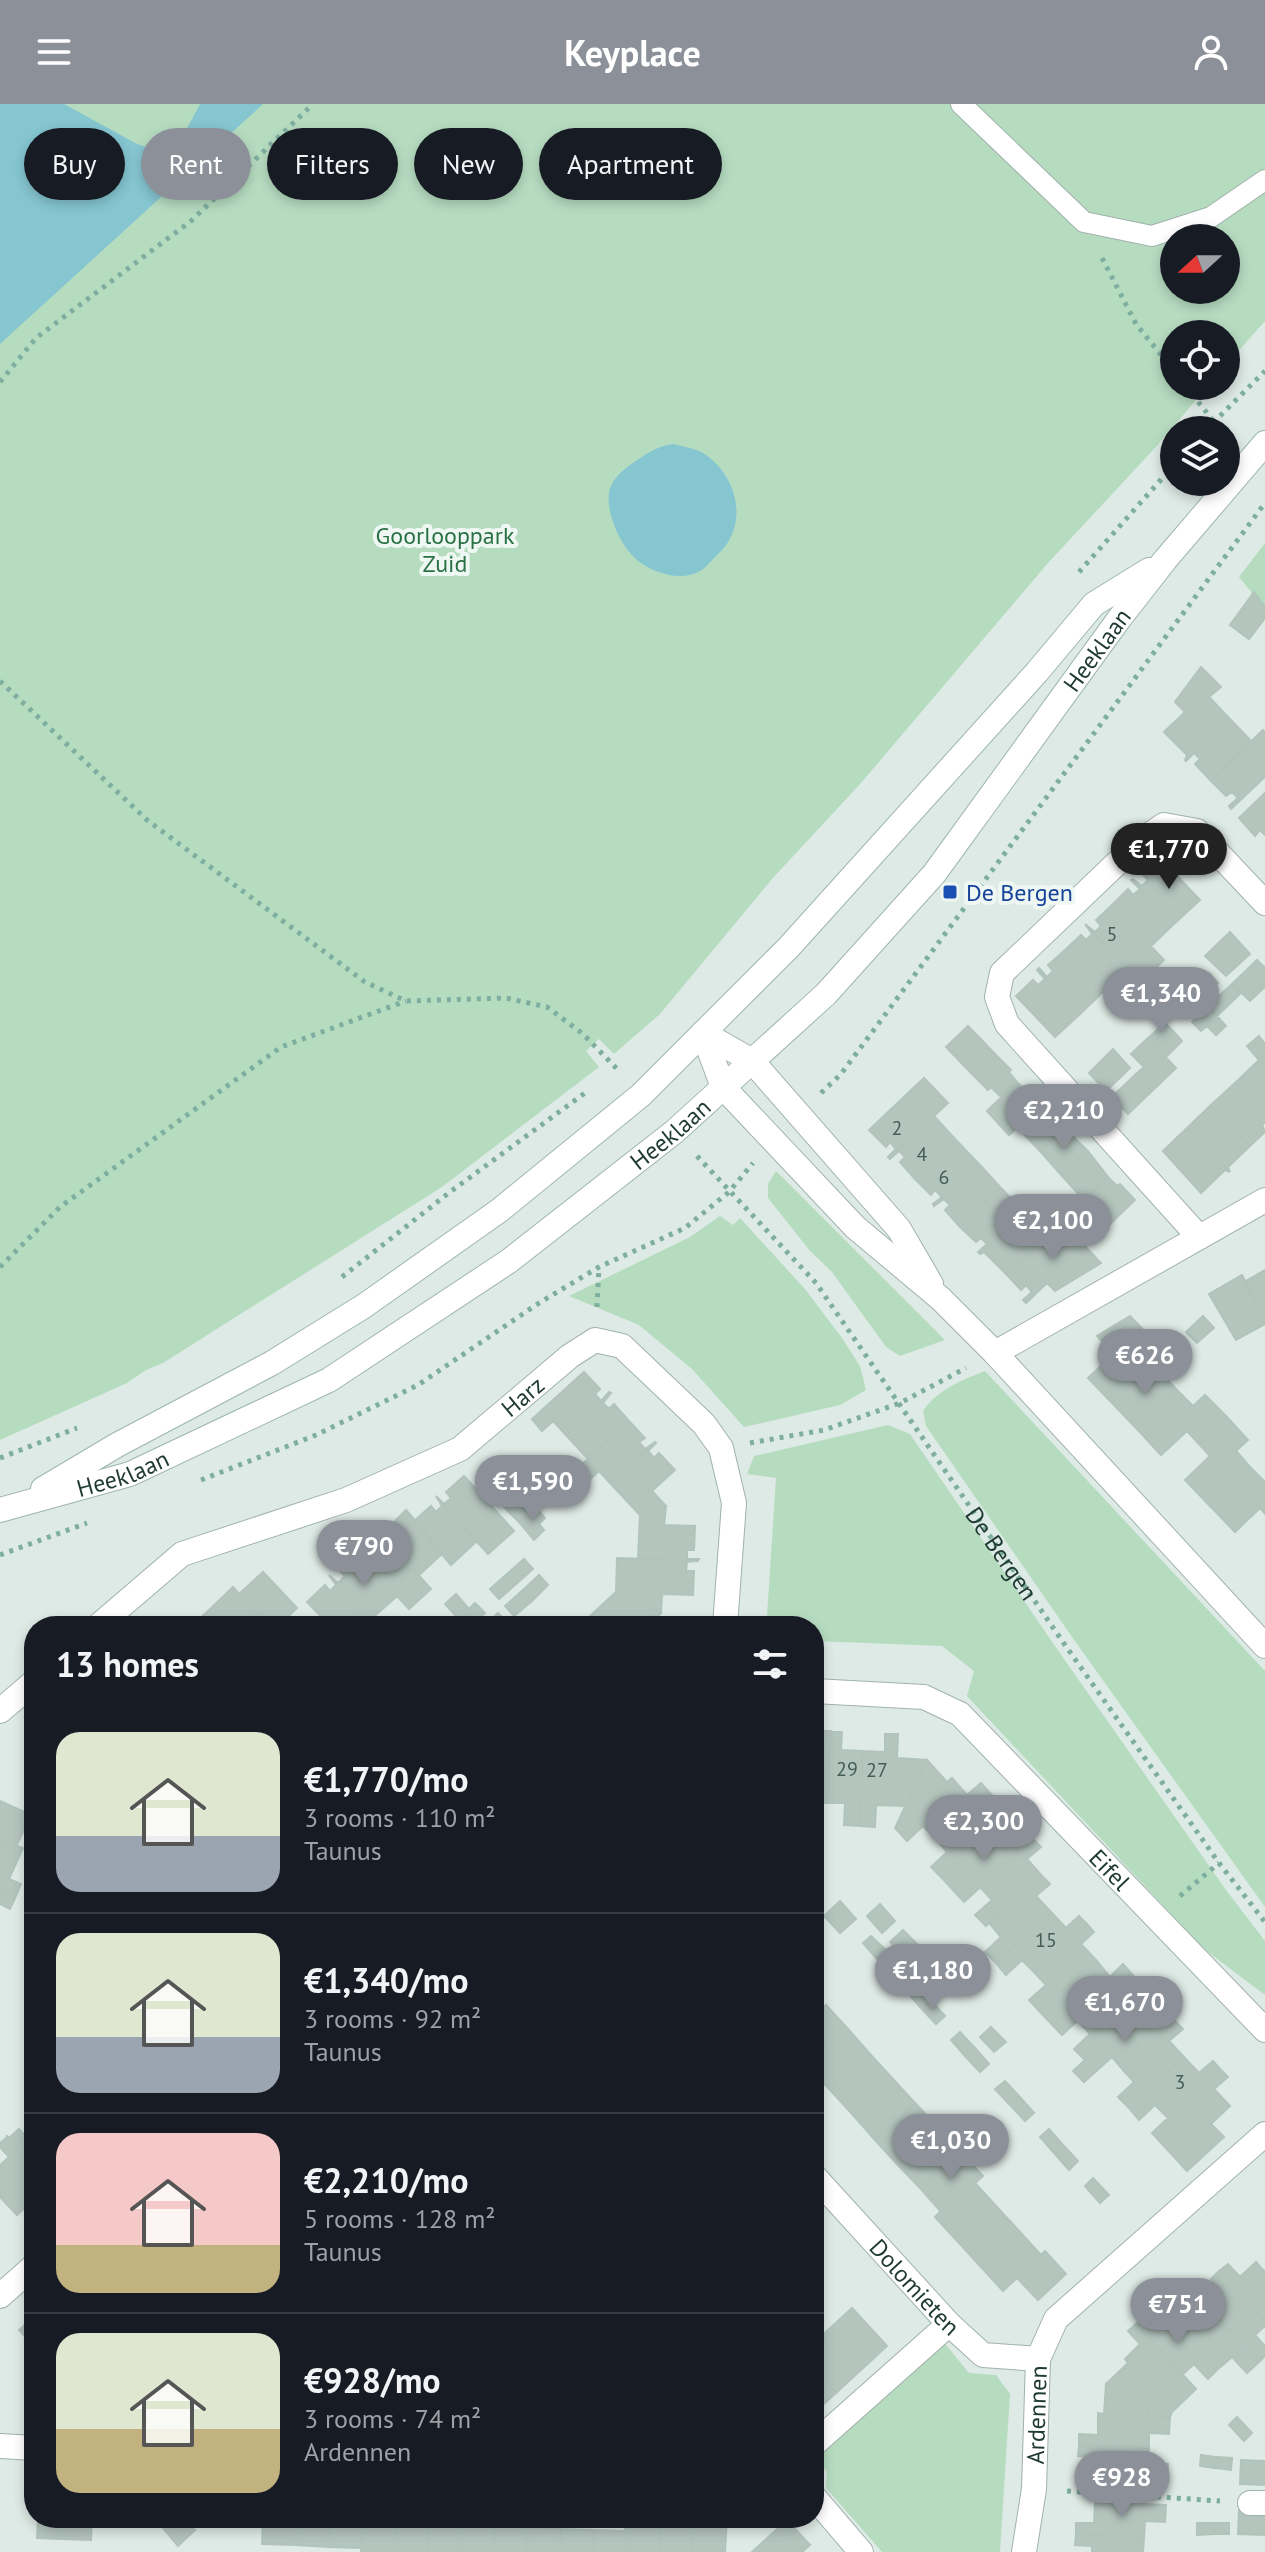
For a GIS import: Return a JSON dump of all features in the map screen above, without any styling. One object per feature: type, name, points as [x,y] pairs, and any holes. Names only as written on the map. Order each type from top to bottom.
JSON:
[{"type":"street","name":"Heeklaan","points":[[8,1507],[130,1474],[329,1380],[509,1261],[674,1132],[826,994],[934,874],[1119,619],[1265,443]]},
{"type":"street","name":"Heeklaan","points":[[8,1507],[272,1363],[364,1306],[512,1200],[641,1095],[800,936],[1037,672],[1094,604],[1165,560]]},
{"type":"street","points":[[1199,1237],[1007,1024],[997,997],[1002,973],[1139,842],[1164,825],[1197,831],[1265,903]]},
{"type":"street","points":[[703,1033],[752,1061],[899,1229],[941,1299]]},
{"type":"street","points":[[703,1033],[723,1087],[855,1227],[941,1299],[995,1353],[1265,1646]]},
{"type":"street","points":[[995,1353],[1265,1200]]},
{"type":"street","points":[[595,1340],[622,1346],[704,1424],[721,1448],[734,1503],[726,1616]]},
{"type":"street","name":"Harz","points":[[110,1616],[182,1554],[346,1500],[460,1449],[570,1356],[595,1340]]},
{"type":"street","points":[[0,1711],[24,1691]]},
{"type":"street","name":"Eifel","points":[[824,1692],[924,1697],[960,1714],[1265,2030]]},
{"type":"street","name":"Ardennen","points":[[1024,2552],[1034,2489],[1038,2359],[1056,2319],[1265,2134]]},
{"type":"street","name":"Dolomieten","points":[[824,2187],[949,2324],[983,2355],[1038,2359]]},
{"type":"street","points":[[0,2296],[24,2275]]},
{"type":"street","points":[[824,2435],[949,2324]]},
{"type":"street","points":[[0,2446],[24,2447]]},
{"type":"street","points":[[824,2509],[861,2552]]},
{"type":"lane","points":[[961,104],[1084,222],[1152,236],[1211,217],[1265,180]]},
{"type":"path","points":[[0,382],[36,338],[191,221],[313,104]]},
{"type":"path","points":[[1084,222],[1136,324],[1160,354]]},
{"type":"path","points":[[1220,416],[1265,371]]},
{"type":"path","points":[[1197,400],[1209,416]]},
{"type":"path","name":"Heeklaan","points":[[799,1114],[841,1074],[1265,503]]},
{"type":"path","points":[[0,681],[147,820],[365,982],[406,1001]]},
{"type":"path","points":[[0,1267],[60,1207],[281,1047],[406,1001],[506,998],[547,1007],[583,1034],[617,1070]]},
{"type":"path","points":[[340,1279],[450,1192],[592,1089]]},
{"type":"path","name":"De Bergen","points":[[773,1140],[729,1192],[816,1283],[1065,1645],[1219,1863],[1265,1922]]},
{"type":"path","points":[[595,1340],[599,1267]]},
{"type":"path","points":[[721,1448],[824,1430],[900,1403],[995,1353]]},
{"type":"path","points":[[0,1458],[89,1423]]},
{"type":"path","points":[[1155,1916],[1219,1863]]},
{"type":"path","points":[[1034,2489],[1258,2503]]},
{"type":"green space","name":"Goorlooppark Zuid","points":[[0,104],[1265,104],[1265,321],[1240,349],[1240,320],[1160,320],[1160,400],[1196,400],[1182,416],[1160,416],[1160,442],[1048,563],[861,783],[772,879],[660,1014],[614,1054],[599,1039],[586,1051],[599,1067],[442,1187],[127,1383],[0,1440]]},
{"type":"green space","points":[[1265,543],[1265,609],[1239,577]]},
{"type":"green space","points":[[776,1171],[945,1340],[900,1356],[886,1347],[832,1272],[810,1251],[768,1198],[768,1184]]},
{"type":"green space","points":[[720,1216],[733,1225],[740,1218],[805,1289],[860,1366],[866,1390],[840,1405],[744,1427],[692,1369],[639,1325],[569,1296],[690,1237]]},
{"type":"green space","points":[[985,1371],[1265,1671],[1265,1907],[926,1426],[923,1411],[935,1397]]},
{"type":"green space","points":[[888,1425],[910,1434],[1057,1649],[1265,1941],[1265,1995],[1204,1949],[967,1696],[974,1671],[942,1646],[824,1641],[824,1616],[767,1616],[776,1478],[747,1474],[754,1456]]},
{"type":"green space","points":[[942,2340],[969,2373],[996,2375],[1010,2394],[1000,2552],[882,2552],[826,2488],[824,2446]]},
{"type":"water","points":[[0,104],[64,104],[108,128],[24,128],[24,200],[125,200],[125,137],[141,145],[141,200],[158,200],[0,344]]},
{"type":"water","points":[[200,104],[263,104],[237,128],[187,128]]},
{"type":"water","points":[[674,444],[700,451],[715,463],[732,488],[736,502],[733,531],[727,544],[703,569],[683,576],[657,571],[636,559],[615,528],[609,501],[613,483],[623,471],[654,450]]},
{"type":"building","points":[[1254,592],[1265,607],[1265,618],[1249,639],[1230,625]]},
{"type":"building","points":[[1201,667],[1221,687],[1209,697],[1229,718],[1185,760],[1187,755],[1164,732],[1185,712],[1175,702]]},
{"type":"building","points":[[1229,718],[1252,742],[1211,781],[1195,764],[1200,759],[1194,753],[1185,760]]},
{"type":"building","points":[[1263,730],[1265,777],[1231,809],[1229,806],[1238,798],[1232,792],[1226,796],[1211,781]]},
{"type":"building","points":[[1265,793],[1265,835],[1260,830],[1255,836],[1239,818]]},
{"type":"building","points":[[1161,859],[1200,900],[1175,923],[1133,879],[1142,886],[1148,880],[1143,875]]},
{"type":"building","points":[[1133,879],[1175,923],[1151,946],[1112,905],[1128,889],[1133,895],[1140,889]]},
{"type":"building","points":[[1112,905],[1164,960],[1140,983],[1085,924],[1095,932],[1101,926],[1096,920]]},
{"type":"building","points":[[1085,924],[1127,969],[1104,991],[1065,950],[1081,935],[1086,940],[1092,934]]},
{"type":"building","points":[[1230,932],[1250,954],[1226,976],[1205,956]]},
{"type":"building","points":[[1065,950],[1104,991],[1080,1014],[1037,970],[1039,968],[1047,977],[1053,971],[1048,965]]},
{"type":"building","points":[[1257,960],[1265,968],[1265,987],[1250,1001],[1232,984]]},
{"type":"building","points":[[1037,970],[1080,1014],[1055,1037],[1016,996],[1033,980],[1038,985],[1045,979]]},
{"type":"building","points":[[1209,973],[1218,983],[1201,999],[1192,989]]},
{"type":"building","points":[[1232,984],[1241,993],[1217,1016],[1208,1006]]},
{"type":"building","points":[[1192,989],[1201,999],[1184,1014],[1176,1005]]},
{"type":"building","points":[[1208,1006],[1226,1026],[1216,1035],[1207,1026],[1201,1031],[1192,1022]]},
{"type":"building","points":[[1165,1023],[1174,1032],[1157,1048],[1148,1038]]},
{"type":"building","points":[[968,1026],[997,1056],[975,1077],[946,1047]]},
{"type":"building","points":[[1174,1032],[1182,1041],[1166,1057],[1157,1048]]},
{"type":"building","points":[[1259,1036],[1265,1044],[1265,1067],[1247,1046]]},
{"type":"building","points":[[1148,1038],[1157,1048],[1141,1064],[1131,1054]]},
{"type":"building","points":[[1157,1048],[1176,1068],[1152,1091],[1136,1074]]},
{"type":"building","points":[[1113,1049],[1130,1068],[1106,1091],[1089,1073]]},
{"type":"building","points":[[997,1056],[1011,1070],[1009,1072],[1017,1082],[1001,1097],[975,1077]]},
{"type":"building","points":[[1259,1060],[1265,1067],[1265,1114],[1235,1083]]},
{"type":"building","points":[[1136,1074],[1152,1091],[1128,1114],[1112,1097]]},
{"type":"building","points":[[924,1078],[948,1103],[889,1158],[896,1149],[890,1142],[886,1147],[869,1130]]},
{"type":"building","points":[[1017,1082],[1040,1106],[1009,1135],[987,1111]]},
{"type":"building","points":[[1235,1083],[1265,1114],[1262,1125],[1265,1132],[1250,1146],[1211,1105]]},
{"type":"building","points":[[1042,1104],[1063,1130],[1040,1151],[1017,1127]]},
{"type":"building","points":[[1211,1105],[1250,1146],[1228,1167],[1230,1172],[1187,1128]]},
{"type":"building","points":[[934,1116],[956,1140],[915,1179],[900,1162],[905,1157],[899,1151],[889,1158]]},
{"type":"building","points":[[1187,1128],[1230,1172],[1225,1170],[1201,1193],[1163,1151]]},
{"type":"building","points":[[1063,1130],[1088,1151],[1062,1176],[1040,1151]]},
{"type":"building","points":[[956,1140],[979,1164],[934,1206],[942,1197],[935,1190],[931,1195],[915,1179]]},
{"type":"building","points":[[1088,1151],[1108,1177],[1084,1200],[1062,1176]]},
{"type":"building","points":[[979,1164],[1001,1188],[960,1227],[945,1210],[950,1205],[944,1199],[934,1206]]},
{"type":"building","points":[[1108,1177],[1117,1186],[1120,1184],[1135,1200],[1110,1224],[1086,1198]]},
{"type":"building","points":[[1001,1188],[1024,1212],[980,1254],[978,1252],[987,1244],[981,1238],[976,1242],[960,1227]]},
{"type":"building","points":[[1035,1201],[1058,1225],[1006,1274],[984,1252],[980,1254]]},
{"type":"building","points":[[1062,1222],[1101,1263],[1055,1291],[1047,1283],[1026,1303],[1023,1300],[1032,1292],[1026,1285],[1021,1290],[1006,1274]]},
{"type":"building","points":[[1265,1270],[1265,1319],[1244,1282]]},
{"type":"building","points":[[1242,1275],[1265,1324],[1236,1340],[1209,1294]]},
{"type":"building","points":[[1130,1316],[1151,1338],[1140,1349],[1153,1365],[1112,1403],[1088,1378],[1114,1354],[1097,1336]]},
{"type":"building","points":[[1203,1316],[1214,1328],[1197,1343],[1186,1332]]},
{"type":"building","points":[[1153,1365],[1178,1391],[1137,1429],[1112,1403]]},
{"type":"building","points":[[584,1372],[600,1389],[595,1394],[601,1401],[611,1393],[566,1435],[553,1421],[542,1431],[532,1419]]},
{"type":"building","points":[[1178,1391],[1193,1406],[1205,1395],[1227,1417],[1199,1444],[1187,1431],[1161,1455],[1137,1429]]},
{"type":"building","points":[[611,1393],[603,1403],[609,1409],[614,1404],[629,1421],[588,1459],[566,1435]]},
{"type":"building","points":[[1227,1417],[1248,1440],[1236,1451],[1251,1468],[1210,1506],[1185,1480],[1210,1456],[1199,1444]]},
{"type":"building","points":[[629,1421],[645,1438],[639,1442],[645,1449],[655,1442],[610,1483],[599,1471],[588,1481],[577,1469]]},
{"type":"building","points":[[655,1442],[648,1451],[654,1458],[659,1453],[675,1470],[652,1491],[666,1506],[640,1515],[610,1483]]},
{"type":"building","points":[[1251,1468],[1265,1482],[1265,1514],[1260,1508],[1235,1532],[1210,1506]]},
{"type":"building","points":[[504,1473],[513,1483],[497,1498],[488,1489]]},
{"type":"building","points":[[464,1476],[514,1531],[488,1554],[436,1496],[444,1504],[451,1498],[446,1492]]},
{"type":"building","points":[[436,1496],[477,1541],[451,1565],[414,1521],[431,1506],[436,1512],[442,1506]]},
{"type":"building","points":[[513,1496],[529,1513],[519,1522],[503,1506]]},
{"type":"building","points":[[535,1506],[545,1518],[539,1524],[544,1530],[534,1540],[519,1522]]},
{"type":"building","points":[[666,1506],[664,1525],[695,1526],[694,1550],[687,1550],[687,1559],[698,1561],[638,1558],[640,1515]]},
{"type":"building","points":[[406,1510],[443,1553],[419,1575],[378,1530],[387,1538],[394,1532],[389,1527]]},
{"type":"building","points":[[378,1530],[431,1589],[409,1609],[357,1556],[373,1541],[378,1546],[384,1540]]},
{"type":"building","points":[[357,1556],[395,1598],[375,1616],[366,1616],[329,1575],[338,1583],[345,1576],[340,1571]]},
{"type":"building","points":[[617,1558],[698,1561],[687,1562],[686,1571],[694,1571],[693,1595],[662,1594],[661,1613],[616,1592]]},
{"type":"building","points":[[524,1559],[533,1569],[516,1584],[507,1574]]},
{"type":"building","points":[[263,1572],[297,1608],[289,1616],[260,1616],[239,1594]]},
{"type":"building","points":[[507,1574],[516,1584],[499,1599],[490,1589]]},
{"type":"building","points":[[329,1575],[366,1616],[320,1616],[307,1602],[325,1585],[330,1591],[336,1585]]},
{"type":"building","points":[[539,1575],[548,1585],[532,1601],[523,1590]]},
{"type":"building","points":[[233,1587],[260,1616],[213,1616],[208,1611]]},
{"type":"building","points":[[523,1590],[532,1601],[514,1616],[505,1606]]},
{"type":"building","points":[[616,1592],[661,1613],[658,1616],[590,1616]]},
{"type":"building","points":[[456,1594],[469,1609],[475,1603],[485,1613],[482,1616],[456,1616],[445,1604]]},
{"type":"building","points":[[824,1731],[831,1731],[828,1803],[824,1803]]},
{"type":"building","points":[[831,1731],[842,1732],[841,1750],[863,1751],[860,1826],[844,1825],[845,1803],[828,1803]]},
{"type":"building","points":[[885,1734],[898,1734],[897,1758],[927,1760],[906,1806],[876,1805],[875,1827],[860,1826],[863,1751],[885,1752]]},
{"type":"building","points":[[927,1760],[947,1782],[952,1778],[967,1795],[981,1783],[988,1791],[936,1839],[923,1826],[907,1841],[895,1828]]},
{"type":"building","points":[[988,1791],[996,1799],[982,1811],[997,1827],[942,1878],[931,1867],[947,1852],[936,1839]]},
{"type":"building","points":[[0,1801],[24,1812],[24,1830],[16,1847],[0,1839]]},
{"type":"building","points":[[997,1827],[1012,1843],[1026,1831],[1033,1839],[964,1902],[942,1878]]},
{"type":"building","points":[[0,1839],[23,1848],[9,1879],[21,1884],[16,1896],[0,1889]]},
{"type":"building","points":[[1033,1839],[1041,1847],[1027,1859],[1042,1876],[986,1926],[975,1915],[992,1900],[980,1887]]},
{"type":"building","points":[[1042,1876],[1050,1884],[1036,1896],[1051,1912],[996,1963],[985,1952],[1001,1937],[990,1924]]},
{"type":"building","points":[[0,1889],[16,1896],[10,1909],[0,1904]]},
{"type":"building","points":[[840,1901],[856,1919],[840,1933],[824,1916]]},
{"type":"building","points":[[880,1904],[895,1921],[882,1933],[867,1916]]},
{"type":"building","points":[[1051,1912],[1066,1928],[1079,1916],[1087,1924],[1034,1972],[1022,1960],[1006,1975],[996,1963]]},
{"type":"building","points":[[1087,1924],[1094,1932],[1081,1944],[1096,1960],[1040,2012],[1029,2000],[1046,1985],[1034,1972]]},
{"type":"building","points":[[903,1930],[918,1945],[904,1958],[890,1942]]},
{"type":"building","points":[[871,1936],[886,1950],[877,1959],[863,1943]]},
{"type":"building","points":[[918,1945],[932,1961],[919,1973],[904,1958]]},
{"type":"building","points":[[886,1950],[908,1975],[899,1983],[877,1959]]},
{"type":"building","points":[[1096,1960],[1110,1977],[1123,1964],[1131,1973],[1062,2035],[1040,2012]]},
{"type":"building","points":[[1131,1973],[1138,1981],[1125,1993],[1140,2009],[1085,2060],[1074,2049],[1090,2034],[1078,2021]]},
{"type":"building","points":[[908,1975],[930,2000],[921,2008],[899,1983]]},
{"type":"building","points":[[930,2000],[945,2016],[936,2024],[921,2008]]},
{"type":"building","points":[[826,2005],[849,2030],[824,2053]]},
{"type":"building","points":[[1140,2009],[1154,2025],[1168,2013],[1175,2021],[1123,2070],[1112,2057],[1084,2082],[1073,2071]]},
{"type":"building","points":[[1175,2021],[1183,2029],[1169,2041],[1184,2057],[1129,2108],[1118,2097],[1134,2082],[1123,2070]]},
{"type":"building","points":[[991,2027],[1006,2042],[994,2052],[980,2037]]},
{"type":"building","points":[[849,2030],[870,2054],[831,2091],[824,2084],[824,2053]]},
{"type":"building","points":[[960,2032],[975,2048],[965,2056],[951,2040]]},
{"type":"building","points":[[975,2048],[989,2064],[980,2072],[965,2056]]},
{"type":"building","points":[[870,2054],[893,2079],[853,2115],[831,2091]]},
{"type":"building","points":[[1184,2057],[1199,2073],[1213,2061],[1220,2069],[1168,2118],[1155,2105],[1139,2120],[1129,2108]]},
{"type":"building","points":[[1220,2069],[1228,2077],[1214,2089],[1230,2106],[1211,2124],[1224,2137],[1187,2171],[1152,2133]]},
{"type":"building","points":[[893,2079],[915,2103],[875,2140],[853,2115]]},
{"type":"building","points":[[1005,2081],[1019,2096],[1010,2105],[995,2089]]},
{"type":"building","points":[[1019,2096],[1034,2113],[1025,2121],[1010,2105]]},
{"type":"building","points":[[915,2103],[938,2127],[897,2164],[875,2140]]},
{"type":"building","points":[[938,2127],[960,2152],[920,2188],[897,2164]]},
{"type":"building","points":[[19,2129],[24,2135],[24,2157],[6,2138]]},
{"type":"building","points":[[1049,2129],[1063,2145],[1054,2153],[1040,2137]]},
{"type":"building","points":[[6,2138],[24,2157],[24,2208],[17,2215],[0,2197],[0,2165],[9,2157],[0,2143]]},
{"type":"building","points":[[1063,2145],[1078,2161],[1069,2170],[1054,2153]]},
{"type":"building","points":[[960,2152],[983,2176],[942,2213],[920,2188]]},
{"type":"building","points":[[1093,2178],[1109,2195],[1100,2203],[1085,2186]]},
{"type":"building","points":[[975,2183],[997,2207],[959,2243],[935,2217]]},
{"type":"building","points":[[997,2207],[1020,2232],[981,2267],[959,2243]]},
{"type":"building","points":[[1020,2232],[1041,2255],[1045,2251],[1066,2274],[1038,2300],[1017,2278],[1003,2291],[981,2267]]},
{"type":"building","points":[[1256,2262],[1265,2272],[1265,2321],[1219,2271],[1228,2264],[1240,2277]]},
{"type":"building","points":[[1219,2271],[1265,2321],[1265,2326],[1255,2335],[1265,2346],[1265,2356],[1259,2362],[1207,2307],[1224,2292],[1211,2279]]},
{"type":"building","points":[[1207,2307],[1259,2362],[1247,2373],[1232,2357],[1218,2369],[1171,2316],[1180,2308],[1191,2322]]},
{"type":"building","points":[[852,2308],[887,2346],[862,2369],[827,2331]]},
{"type":"building","points":[[1144,2316],[1156,2330],[1171,2316],[1218,2369],[1208,2379],[1194,2364],[1183,2374],[1136,2324]]},
{"type":"building","points":[[1136,2324],[1196,2389],[1170,2417],[1148,2416],[1148,2404],[1106,2384],[1128,2363],[1125,2359],[1140,2344],[1128,2331]]},
{"type":"building","points":[[827,2331],[862,2369],[836,2393],[824,2379],[824,2334]]},
{"type":"building","points":[[824,2379],[836,2393],[824,2404]]},
{"type":"building","points":[[1106,2384],[1148,2404],[1148,2416],[1170,2417],[1169,2434],[1149,2433],[1149,2448],[1079,2445],[1079,2434],[1098,2435],[1098,2413],[1104,2414]]},
{"type":"building","points":[[1237,2417],[1252,2433],[1244,2441],[1229,2425]]},
{"type":"building","points":[[1079,2445],[1149,2448],[1148,2463],[1168,2464],[1167,2481],[1095,2478],[1097,2457],[1078,2456]]},
{"type":"building","points":[[1201,2455],[1216,2457],[1215,2468],[1200,2466]]},
{"type":"building","points":[[1216,2457],[1232,2458],[1231,2470],[1215,2468]]},
{"type":"building","points":[[1241,2460],[1265,2461],[1265,2485],[1240,2484]]},
{"type":"building","points":[[1095,2502],[1166,2505],[1165,2522],[1145,2521],[1144,2537],[1076,2534],[1076,2523],[1094,2523]]},
{"type":"building","points":[[1239,2510],[1265,2511],[1265,2535],[1238,2534]]},
{"type":"building","points":[[1197,2523],[1213,2523],[1213,2534],[1197,2535]]},
{"type":"building","points":[[1213,2523],[1229,2523],[1229,2534],[1213,2534]]},
{"type":"building","points":[[38,2528],[92,2528],[91,2540],[37,2538]]},
{"type":"building","points":[[163,2528],[193,2528],[195,2530],[178,2546]]},
{"type":"building","points":[[263,2528],[297,2528],[296,2545],[262,2544]]},
{"type":"building","points":[[297,2528],[329,2528],[328,2547],[296,2545]]},
{"type":"building","points":[[329,2528],[362,2528],[361,2548],[328,2547]]},
{"type":"building","points":[[362,2528],[396,2528],[394,2552],[361,2552]]},
{"type":"building","points":[[396,2528],[429,2528],[427,2552],[394,2552]]},
{"type":"building","points":[[429,2528],[462,2528],[461,2552],[427,2552]]},
{"type":"building","points":[[462,2528],[495,2528],[494,2552],[461,2552]]},
{"type":"building","points":[[495,2528],[528,2528],[527,2552],[494,2552]]},
{"type":"building","points":[[528,2528],[561,2529],[560,2552],[527,2552]]},
{"type":"building","points":[[627,2528],[626,2552],[593,2552],[594,2530],[625,2531]]},
{"type":"building","points":[[627,2528],[660,2528],[659,2552],[626,2552]]},
{"type":"building","points":[[660,2528],[693,2528],[692,2552],[659,2552]]},
{"type":"building","points":[[693,2528],[726,2528],[725,2552],[692,2552]]},
{"type":"building","points":[[778,2528],[794,2528],[810,2545],[802,2552],[752,2552]]},
{"type":"building","points":[[561,2529],[594,2530],[593,2552],[560,2552]]},
{"type":"building","points":[[1076,2534],[1144,2537],[1143,2552],[1092,2552],[1092,2546],[1075,2545]]},
{"type":"place","name":"De Bergen","points":[[950,892]]}]
